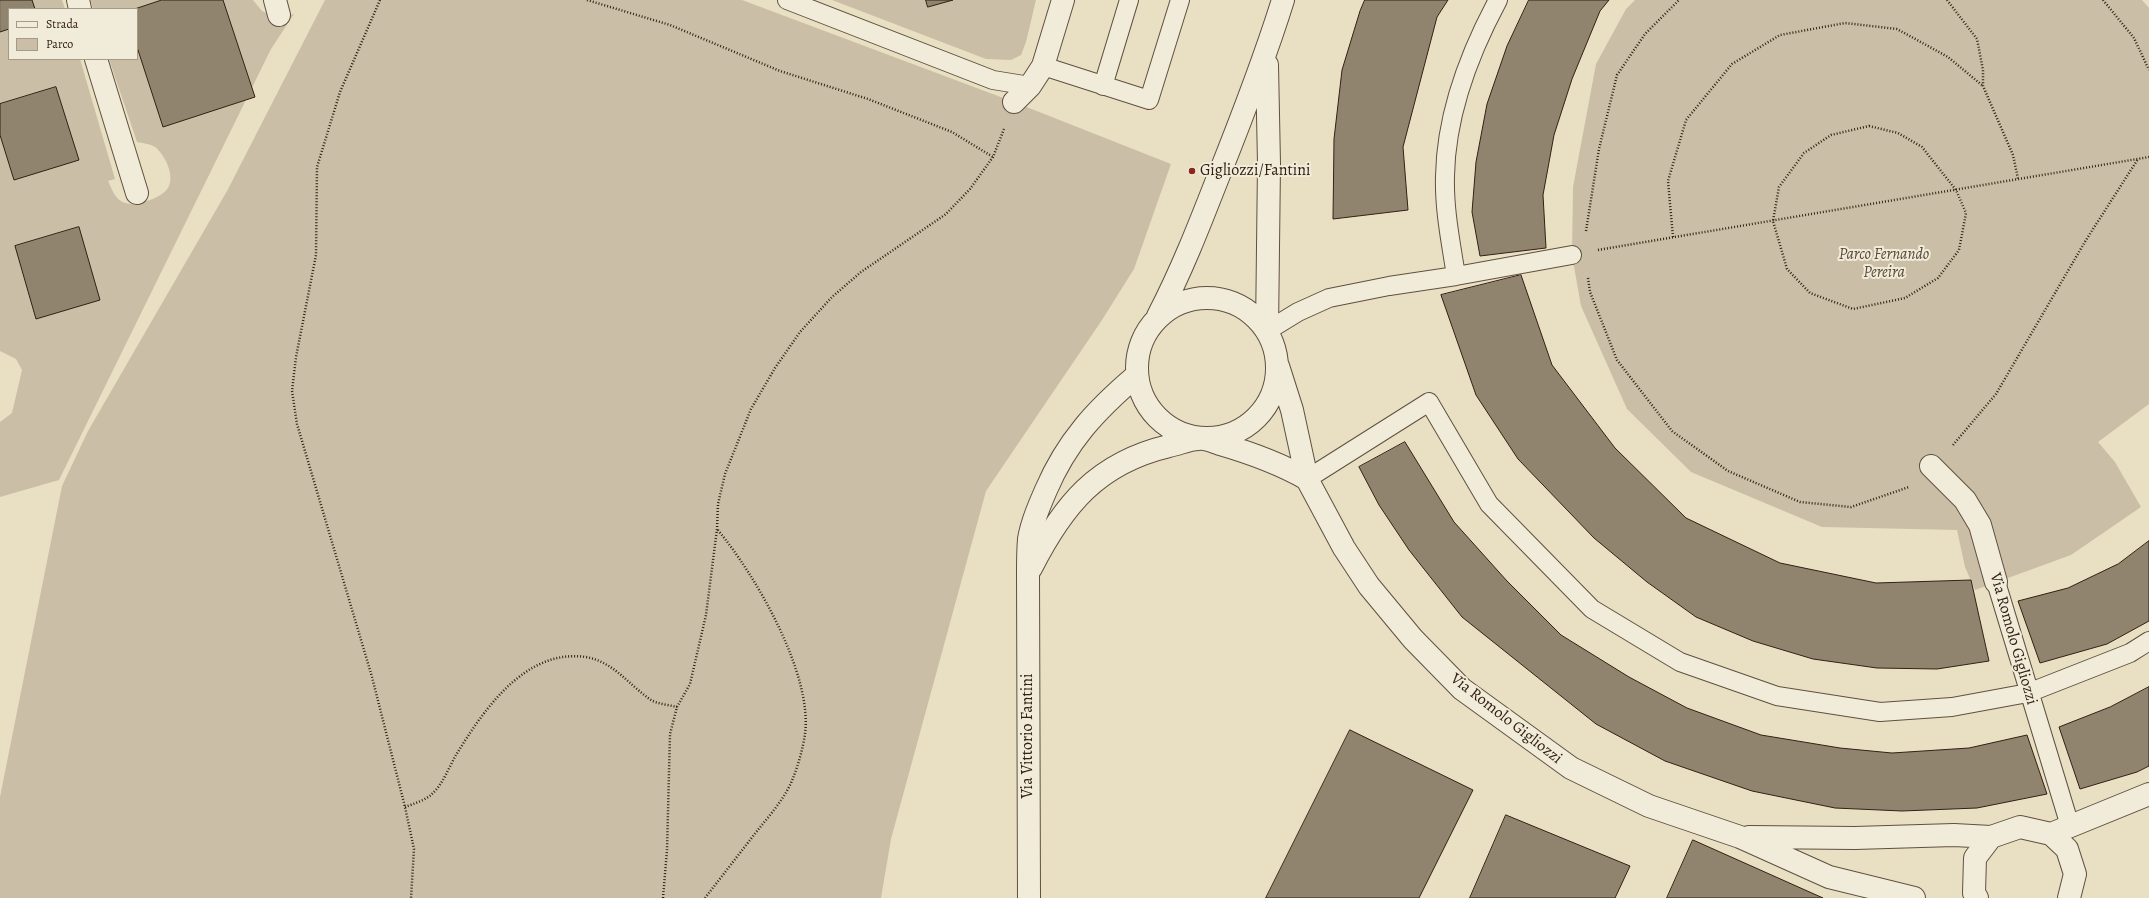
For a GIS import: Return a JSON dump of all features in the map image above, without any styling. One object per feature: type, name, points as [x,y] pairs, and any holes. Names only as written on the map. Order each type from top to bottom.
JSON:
[{"type":"street","points":[[1014,102],[1030,86],[1043,66],[1063,0]]},
{"type":"street","points":[[1156,319],[1173,306],[1193,299],[1214,298],[1235,304],[1253,315],[1267,330],[1274,348],[1278,366],[1274,389],[1264,410],[1246,427],[1224,437],[1200,439],[1176,432],[1157,419],[1143,399],[1136,376],[1137,355],[1144,335],[1156,319],[1179,275],[1267,54],[1283,0]]},
{"type":"street","points":[[1267,54],[1269,164],[1267,330]]},
{"type":"street","points":[[96,60],[137,193]]},
{"type":"street","name":"Via Romolo Gigliozzi","points":[[1278,366],[1292,410],[1307,479],[1344,548],[1369,586],[1413,639],[1462,689],[1571,768],[1649,806],[1740,837],[1830,877],[1914,898]]},
{"type":"street","name":"Via Vittorio Fantini","points":[[1029,898],[1029,539],[1034,522],[1056,466],[1071,442],[1095,413],[1136,376]]},
{"type":"street","name":"Via Vittorio Fantini","points":[[1028,573],[1063,512],[1078,495],[1112,469],[1142,454],[1200,439],[1249,452],[1286,467],[1307,479]]},
{"type":"street","name":"Via Romolo Gigliozzi","points":[[1931,466],[1965,500],[1980,525],[1996,582]]},
{"type":"street","points":[[2060,830],[2149,794]]},
{"type":"street","name":"Via Romolo Gigliozzi","points":[[1740,837],[1991,837],[2020,827],[2060,830],[2075,874],[2069,898]]},
{"type":"street","points":[[1977,898],[1974,893],[1975,858],[1991,837]]},
{"type":"lane","points":[[787,0],[993,80],[1030,86]]},
{"type":"lane","points":[[1103,86],[1130,0]]},
{"type":"lane","points":[[1043,66],[1149,100],[1180,0]]},
{"type":"lane","points":[[1456,276],[1446,209],[1445,178],[1449,129],[1463,78],[1482,30],[1498,0]]},
{"type":"lane","points":[[1267,330],[1298,312],[1329,298],[1389,286],[1456,276],[1578,254]]},
{"type":"lane","points":[[1307,479],[1429,402],[1489,504],[1592,609],[1680,662],[1777,696],[1880,712],[1952,707],[2028,693],[2130,653],[2149,641]]},
{"type":"lane","name":"Via Romolo Gigliozzi","points":[[1996,582],[2028,693],[2060,830]]},
{"type":"path","points":[[380,0],[340,92],[317,167],[316,255],[296,357],[292,391],[297,424],[372,677],[405,807],[414,849],[411,898]]},
{"type":"path","points":[[587,0],[670,24],[780,71],[868,100],[924,121],[952,132],[993,157],[970,189],[946,214],[861,272],[832,297],[800,332],[771,375],[751,409],[726,474],[718,504],[717,529],[706,616],[690,684],[677,707],[670,734],[667,850],[663,898]]},
{"type":"path","points":[[1679,0],[1645,34],[1617,75],[1599,149],[1578,254],[1590,292],[1617,360],[1672,431],[1728,471],[1800,502],[1851,507],[1908,488],[1958,440],[1996,394],[2086,240],[2138,159]]},
{"type":"path","points":[[1947,0],[1977,39],[1983,70],[1983,86],[2013,155],[2018,179]]},
{"type":"path","points":[[2103,0],[2134,38],[2149,70]]},
{"type":"path","points":[[1673,238],[1668,181],[1686,120],[1732,64],[1780,35],[1845,23],[1897,29],[1948,57],[1983,86]]},
{"type":"path","points":[[1869,126],[1898,133],[1922,148],[1956,190],[1966,213],[1959,250],[1938,278],[1905,298],[1853,309],[1810,293],[1787,269],[1773,221],[1779,187],[1804,153],[1831,135],[1869,126]]},
{"type":"path","points":[[1578,254],[2149,157]]},
{"type":"path","points":[[705,898],[773,810],[793,779],[805,734],[803,698],[793,657],[763,598],[734,549],[717,529]]},
{"type":"path","points":[[405,807],[432,795],[473,729],[491,704],[517,677],[539,665],[562,657],[586,657],[610,665],[652,701],[677,707]]},
{"type":"green space","points":[[0,0],[62,0],[65,8],[8,8],[8,60],[80,60],[115,179],[108,181],[114,194],[122,202],[130,204],[150,200],[162,194],[169,186],[170,181],[168,165],[159,150],[148,144],[137,142],[109,60],[138,60],[138,8],[93,8],[90,0],[253,0],[262,11],[278,18],[294,14],[271,49],[59,480],[0,497],[0,422],[12,413],[22,370],[16,359],[0,351]]},
{"type":"green space","points":[[325,0],[742,0],[1014,102],[1171,164],[1134,269],[1102,320],[986,491],[891,839],[881,898],[0,898],[0,797],[62,486],[88,431],[227,191]]},
{"type":"green space","points":[[832,0],[1036,0],[1026,42],[1021,55],[1011,60],[986,59]]},
{"type":"green space","name":"Parco Fernando Pereira","points":[[1635,0],[2142,0],[2149,8],[2149,404],[2098,442],[2115,462],[2141,507],[2071,555],[1975,590],[1965,567],[1957,530],[1822,527],[1691,472],[1627,409],[1581,306],[1572,255],[1573,187],[1596,64],[1626,9]]},
{"type":"building","points":[[0,0],[32,0],[35,8],[8,8],[8,29],[0,32]]},
{"type":"building","points":[[162,0],[223,0],[255,97],[163,127],[138,50],[138,8]]},
{"type":"building","points":[[926,0],[953,0],[928,7]]},
{"type":"building","points":[[1365,0],[1448,0],[1437,17],[1403,147],[1408,210],[1333,219],[1334,139],[1342,70],[1360,11]]},
{"type":"building","points":[[1529,0],[1609,0],[1600,11],[1572,79],[1554,135],[1543,195],[1546,248],[1480,256],[1472,212],[1476,162],[1487,104],[1507,46]]},
{"type":"building","points":[[56,87],[79,160],[14,180],[0,135],[0,104]]},
{"type":"building","points":[[79,227],[100,300],[36,319],[15,246]]},
{"type":"building","points":[[1521,275],[1552,365],[1615,448],[1686,518],[1780,563],[1876,583],[1971,580],[1989,661],[1937,669],[1877,668],[1813,659],[1753,641],[1696,617],[1647,582],[1594,538],[1518,459],[1476,395],[1441,295]]},
{"type":"building","points":[[1405,442],[1454,522],[1507,581],[1561,635],[1629,677],[1687,708],[1761,735],[1840,748],[1892,753],[1969,748],[2027,735],[2047,794],[1977,808],[1902,811],[1835,808],[1752,791],[1665,761],[1596,724],[1462,617],[1409,550],[1379,505],[1359,467]]},
{"type":"building","points":[[2149,541],[2149,621],[2107,644],[2040,663],[2018,601],[2068,588],[2118,564]]},
{"type":"building","points":[[2149,687],[2149,766],[2137,772],[2080,789],[2059,727],[2110,707]]},
{"type":"building","points":[[1350,730],[1473,790],[1419,898],[1266,898]]},
{"type":"building","points":[[1506,815],[1630,866],[1615,898],[1470,898]]},
{"type":"building","points":[[1693,840],[1823,898],[1667,898]]},
{"type":"place","name":"Gigliozzi/Fantini","points":[[1192,171]]}]
